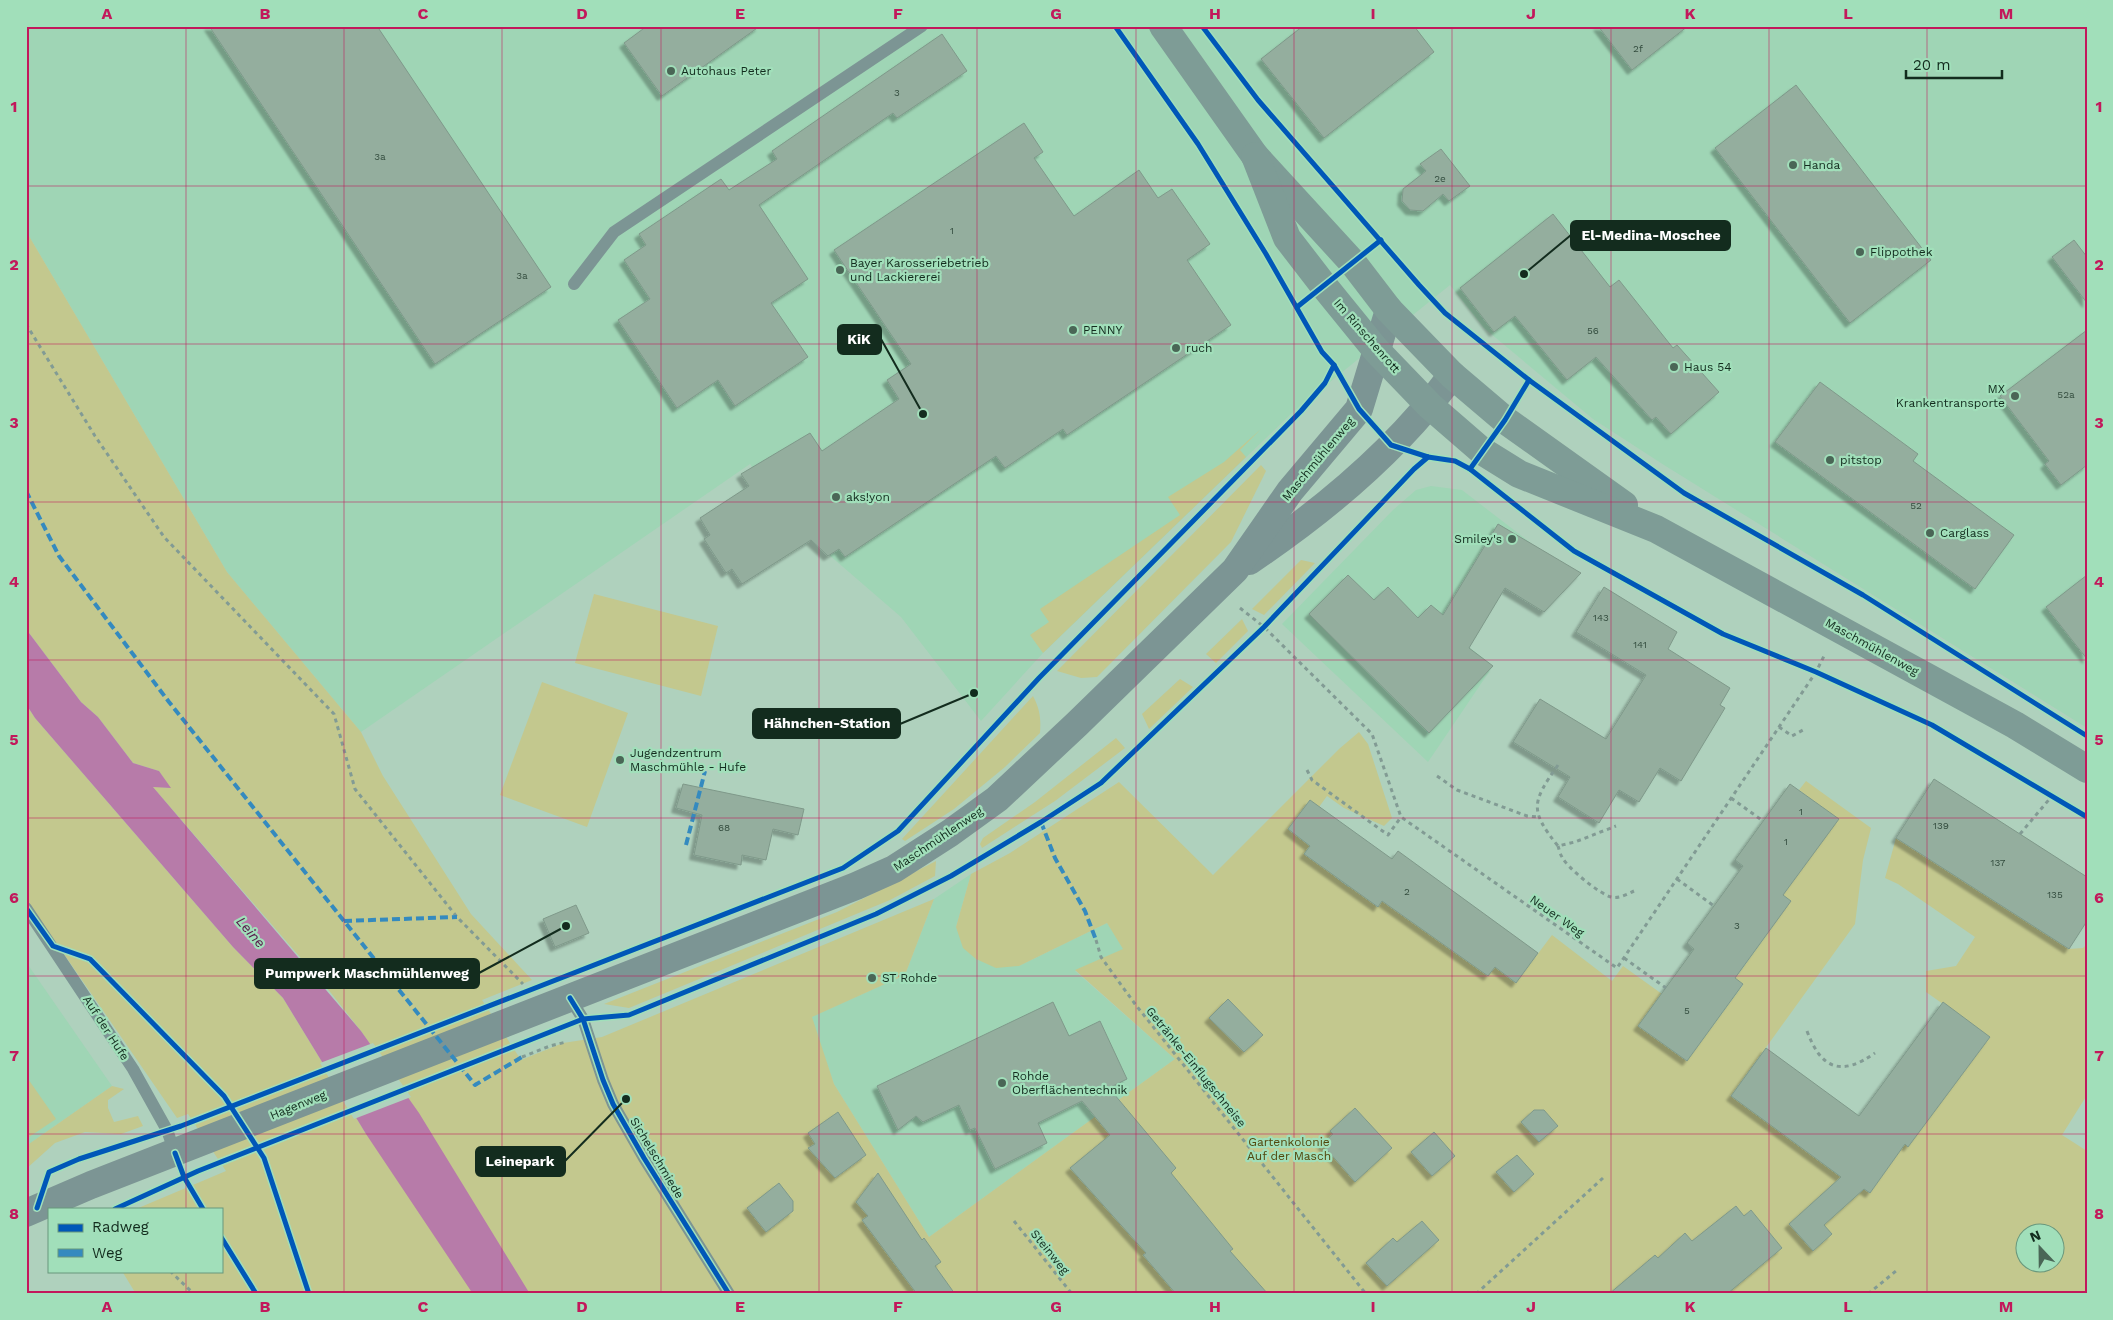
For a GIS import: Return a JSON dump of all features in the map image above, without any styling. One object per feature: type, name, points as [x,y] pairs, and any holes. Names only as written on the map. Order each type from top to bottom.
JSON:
[{"type":"main road","name":"Im Rinschenrott","points":[[1163,26],[1255,156],[1353,263],[1390,310]]},
{"type":"main road","name":"Im Rinschenrott","points":[[1255,156],[1287,238],[1376,350],[1430,406]]},
{"type":"main road","name":"Maschmühlenweg","points":[[1390,310],[1452,375],[1505,420],[1656,528],[2015,725],[2087,769]]},
{"type":"main road","name":"Maschmühlenweg","points":[[1430,406],[1482,452],[1519,474],[1656,528]]},
{"type":"street","name":"Maschmühlenweg","points":[[570,998],[856,886],[894,869],[950,833],[997,799],[1235,570],[1290,491],[1359,409],[1390,310]]},
{"type":"street","name":"Maschmühlenweg","points":[[1235,570],[1299,527],[1379,458],[1430,406],[1452,375]]},
{"type":"street","name":"Hagenweg","points":[[26,1213],[91,1185],[570,998]]},
{"type":"lane","points":[[574,284],[614,232],[922,26]]},
{"type":"lane","name":"Auf der Hufe","points":[[26,908],[133,1069],[166,1130],[182,1151]]},
{"type":"lane","name":"Sichelschmiede","points":[[570,998],[583,1019],[613,1104],[644,1158],[729,1294]]},
{"type":"path","points":[[26,324],[95,436],[164,536],[334,714],[355,788],[457,917],[523,984]]},
{"type":"path","points":[[1216,589],[1264,628],[1372,734],[1400,817],[1388,835],[1312,780],[1307,770]]},
{"type":"path","points":[[1257,634],[1270,620]]},
{"type":"path","points":[[1666,988],[1624,958],[1816,672],[1839,629]]},
{"type":"path","points":[[1808,668],[1825,676]]},
{"type":"path","points":[[1779,727],[1792,736],[1804,730]]},
{"type":"path","points":[[1558,765],[1540,793],[1537,804],[1538,817],[1543,827],[1558,846],[1562,858],[1568,866],[1598,891],[1612,897],[1623,896],[1634,891]]},
{"type":"path","points":[[1438,776],[1458,790],[1527,816],[1538,817]]},
{"type":"path","points":[[2043,791],[2060,801]]},
{"type":"path","points":[[2020,834],[2052,796]]},
{"type":"path","points":[[1731,798],[1763,821]]},
{"type":"path","points":[[1558,846],[1575,842],[1616,826]]},
{"type":"path","points":[[1677,879],[1714,906]]},
{"type":"path","points":[[1807,1031],[1818,1054],[1828,1063],[1840,1068],[1850,1067],[1863,1062],[1875,1054]]},
{"type":"path","points":[[522,1057],[550,1046]]},
{"type":"path","points":[[1476,1294],[1603,1178]]},
{"type":"path","points":[[1868,1294],[1896,1271]]},
{"type":"path","points":[[171,1272],[194,1294]]},
{"type":"shaded area","points":[[26,26],[2087,26],[2087,728],[1593,419],[1484,328],[1450,285],[1294,411],[1043,653],[981,721],[901,617],[791,522],[750,464],[361,732],[227,572],[26,231]]},
{"type":"shaded area","points":[[1431,486],[1462,490],[1532,544],[1469,647],[1493,666],[1428,762],[1282,624],[1393,510],[1416,490]]},
{"type":"shaded area","points":[[971,874],[956,927],[1019,966],[1107,923],[1124,949],[1075,971],[1175,1059],[929,1237],[834,1084],[811,1017],[905,975],[934,899]]},
{"type":"shaded area","points":[[26,962],[112,1086],[26,1146]]},
{"type":"green space","name":"Gartenkolonie Auf der Masch","points":[[26,231],[227,572],[361,732],[383,776],[471,914],[532,980],[482,1000],[521,1060],[563,1043],[602,1037],[934,899],[905,975],[812,1017],[834,1084],[929,1237],[1175,1059],[1075,970],[1123,949],[1107,923],[1019,966],[996,968],[976,959],[963,948],[956,927],[971,874],[1010,853],[1119,782],[1213,875],[1339,749],[1359,732],[1368,744],[1392,818],[1384,826],[1344,808],[1327,796],[1319,807],[1310,800],[1288,829],[1310,846],[1304,854],[1337,874],[1335,877],[1348,887],[1351,884],[1377,907],[1383,900],[1495,967],[1516,983],[1552,935],[1612,981],[1623,966],[1662,994],[1639,1026],[1687,1061],[1743,985],[1735,979],[1791,901],[1783,895],[1838,819],[1799,790],[1806,781],[1871,828],[1863,860],[1855,924],[1731,1096],[1870,1193],[1905,1144],[1908,1146],[1990,1037],[1926,992],[1926,971],[1956,966],[1975,937],[1898,884],[1885,878],[1896,838],[2069,949],[2083,948],[2087,944],[2087,1095],[2062,1135],[2087,1151],[2087,1294],[136,1294],[123,1272],[222,1272],[222,1208],[138,1208],[226,1171],[188,1114],[177,1118],[26,899],[26,704],[35,718],[233,947],[283,998],[366,1134],[418,1113],[361,1031],[331,993],[152,786],[170,788],[159,771],[133,763],[98,717],[81,702],[26,629]]},
{"type":"green space","points":[[1261,429],[1240,450],[1246,457],[1043,653],[1030,635],[1049,622],[1040,609],[1180,515],[1168,497],[1224,462]]},
{"type":"green space","points":[[1261,465],[1266,471],[1231,542],[1097,677],[1081,678],[1057,671]]},
{"type":"green space","points":[[1301,560],[1315,563],[1264,615],[1252,609]]},
{"type":"green space","points":[[594,594],[718,626],[701,696],[575,663]]},
{"type":"green space","points":[[1242,619],[1248,631],[1216,663],[1206,654]]},
{"type":"green space","points":[[1180,679],[1193,687],[1149,729],[1142,714]]},
{"type":"green space","points":[[542,682],[628,713],[587,827],[500,795]]},
{"type":"green space","points":[[1033,696],[1040,714],[1040,733],[1005,767],[954,809],[905,841],[902,839]]},
{"type":"green space","points":[[1116,738],[1125,748],[1055,801],[982,848],[980,844],[983,838],[1035,802]]},
{"type":"green space","points":[[936,861],[935,876],[890,900],[629,1008],[604,1004],[837,912]]},
{"type":"green space","points":[[26,1076],[56,1119],[26,1139]]},
{"type":"green space","points":[[112,1086],[124,1089],[108,1100],[108,1108],[114,1122],[138,1116],[143,1126],[121,1134],[85,1132],[55,1143],[26,1169],[26,1146]]},
{"type":"water","name":"Leine","points":[[26,629],[81,702],[98,717],[133,763],[159,771],[171,788],[153,787],[361,1031],[419,1113],[530,1294],[473,1294],[366,1134],[283,998],[233,947],[35,718],[26,704]]},
{"type":"pier","points":[[373,1043],[411,1097],[354,1119],[320,1063]]},
{"type":"building","points":[[209,26],[377,26],[551,287],[435,364]]},
{"type":"building","name":"Autohaus Peter","points":[[647,26],[760,26],[662,96],[624,43]]},
{"type":"building","points":[[1303,26],[1414,26],[1434,52],[1324,138],[1261,59]]},
{"type":"building","points":[[1598,26],[1688,26],[1632,70]]},
{"type":"building","points":[[942,34],[967,71],[897,118],[893,113],[759,205],[808,279],[771,303],[808,357],[735,406],[718,380],[677,408],[618,320],[650,299],[624,260],[646,245],[639,234],[721,179],[729,190],[777,159],[772,151]]},
{"type":"building","points":[[1796,85],[1931,260],[1850,323],[1715,148]]},
{"type":"building","points":[[1024,123],[1043,152],[1034,158],[1074,216],[1139,170],[1158,198],[1172,189],[1210,244],[1187,260],[1231,325],[1067,435],[1063,429],[1005,468],[996,456],[845,557],[839,549],[828,556],[811,540],[742,584],[732,569],[726,573],[704,539],[710,535],[700,518],[749,486],[741,474],[810,433],[822,451],[899,399],[887,380],[911,364],[834,250]]},
{"type":"building","points":[[1441,149],[1470,186],[1449,201],[1443,194],[1423,211],[1410,210],[1402,201],[1403,189],[1426,171],[1420,164]]},
{"type":"building","points":[[1553,214],[1610,287],[1619,280],[1673,348],[1677,345],[1719,392],[1671,434],[1656,417],[1652,420],[1596,357],[1567,380],[1515,316],[1494,332],[1460,288]]},
{"type":"building","points":[[2074,240],[2087,257],[2087,303],[2052,257]]},
{"type":"building","points":[[2087,330],[2087,465],[2061,485],[2045,464],[2049,461],[2000,396]]},
{"type":"building","points":[[1820,382],[1918,454],[1913,461],[2014,535],[1975,589],[1775,442]]},
{"type":"building","points":[[1498,524],[1581,573],[1544,612],[1505,588],[1469,648],[1493,666],[1429,733],[1309,614],[1348,575],[1374,600],[1388,587],[1418,618],[1431,605],[1443,615]]},
{"type":"building","points":[[2087,575],[2087,659],[2046,607]]},
{"type":"building","points":[[1604,587],[1677,632],[1668,649],[1730,688],[1720,705],[1725,708],[1681,781],[1660,768],[1639,802],[1619,790],[1599,823],[1558,797],[1570,777],[1513,742],[1540,699],[1606,739],[1646,675],[1576,632]]},
{"type":"building","points":[[1934,779],[2087,877],[2087,921],[2069,949],[1896,838]]},
{"type":"building","points":[[683,784],[804,809],[798,835],[773,829],[766,860],[742,855],[741,865],[694,855],[702,815],[676,808]]},
{"type":"building","points":[[1790,784],[1839,819],[1783,895],[1791,901],[1735,978],[1743,984],[1687,1061],[1638,1026],[1694,949],[1687,943],[1743,866],[1735,860]]},
{"type":"building","points":[[1310,800],[1392,859],[1398,851],[1538,953],[1516,983],[1495,967],[1488,976],[1382,901],[1378,907],[1304,854],[1310,846],[1288,829]]},
{"type":"building","points":[[576,905],[589,933],[555,947],[543,919]]},
{"type":"building","points":[[1228,999],[1263,1035],[1244,1052],[1209,1018]]},
{"type":"building","points":[[1053,1002],[1069,1036],[1100,1021],[1127,1079],[1109,1088],[1176,1168],[1171,1173],[1233,1249],[1230,1251],[1268,1294],[1176,1294],[1143,1255],[1146,1253],[1070,1168],[1110,1135],[1082,1101],[1038,1123],[1047,1143],[995,1169],[975,1128],[970,1130],[959,1105],[923,1122],[916,1116],[898,1130],[877,1086]]},
{"type":"building","points":[[1943,1002],[1990,1037],[1908,1147],[1905,1144],[1870,1193],[1864,1189],[1824,1225],[1832,1234],[1813,1251],[1789,1224],[1841,1177],[1731,1096],[1766,1048],[1859,1116]]},
{"type":"building","points":[[1355,1108],[1392,1148],[1355,1182],[1322,1144],[1333,1134],[1330,1131]]},
{"type":"building","points":[[1534,1110],[1544,1110],[1558,1126],[1539,1142],[1521,1122]]},
{"type":"building","points":[[838,1112],[866,1155],[835,1178],[808,1148],[815,1144],[808,1133]]},
{"type":"building","points":[[1434,1132],[1455,1156],[1432,1176],[1411,1152]]},
{"type":"building","points":[[1517,1155],[1534,1174],[1514,1192],[1496,1172]]},
{"type":"building","points":[[878,1173],[922,1240],[924,1238],[941,1262],[935,1266],[955,1294],[917,1294],[862,1220],[868,1216],[856,1202]]},
{"type":"building","points":[[779,1183],[793,1201],[793,1211],[766,1232],[747,1208]]},
{"type":"building","points":[[1736,1206],[1744,1216],[1751,1210],[1782,1248],[1727,1294],[1609,1294],[1655,1255],[1658,1258],[1685,1233],[1692,1241]]},
{"type":"building","points":[[1422,1221],[1439,1240],[1387,1286],[1366,1263],[1393,1238],[1397,1242]]},
{"type":"marked path","points":[[26,491],[59,556],[169,702],[475,1085],[522,1057]]},
{"type":"marked path","points":[[686,845],[705,771]]},
{"type":"marked path","points":[[1041,822],[1055,858],[1085,911],[1096,940]]},
{"type":"marked path","points":[[344,921],[457,917]]},
{"type":"cycle path","points":[[1115,26],[1198,144],[1266,254],[1322,352],[1334,365],[1359,409],[1391,445],[1428,457],[1455,461],[1470,469],[1574,551],[1723,634],[1816,672],[1932,725],[2087,817]]},
{"type":"cycle path","points":[[1202,26],[1258,100],[1445,313],[1529,380],[1684,493],[1863,595],[2087,736]]},
{"type":"cycle path","points":[[1297,307],[1381,240]]},
{"type":"cycle path","points":[[37,1208],[49,1172],[79,1159],[181,1126],[843,868],[898,831],[1039,678],[1301,411],[1325,383],[1334,365]]},
{"type":"cycle path","points":[[1470,469],[1505,420],[1529,380]]},
{"type":"cycle path","points":[[117,1208],[198,1171],[583,1019],[629,1015],[876,914],[951,876],[1041,822],[1101,783],[1264,627],[1414,469],[1428,457]]},
{"type":"cycle path","points":[[26,908],[53,946],[90,959],[224,1096],[264,1158],[309,1294]]},
{"type":"cycle path","points":[[570,998],[583,1019],[613,1104],[644,1158],[729,1294]]},
{"type":"cycle path","points":[[175,1153],[184,1177],[202,1208]]},
{"type":"cycle path","points":[[222,1239],[255,1292]]},
{"type":"place","name":"Autohaus Peter","points":[[671,71]]},
{"type":"place","name":"Handa","points":[[1793,165]]},
{"type":"place","name":"Flippothek","points":[[1860,252]]},
{"type":"place","name":"Bayer Karosseriebetrieb und Lackiererei","points":[[840,270]]},
{"type":"place","name":"El-Medina-Moschee","points":[[1524,274]]},
{"type":"place","name":"PENNY","points":[[1073,330]]},
{"type":"place","name":"ruch","points":[[1176,348]]},
{"type":"place","name":"Haus 54","points":[[1674,367]]},
{"type":"place","name":"MX Krankentransporte","points":[[2015,396]]},
{"type":"place","name":"KiK","points":[[923,414]]},
{"type":"place","name":"pitstop","points":[[1830,460]]},
{"type":"place","name":"aks!yon","points":[[836,497]]},
{"type":"place","name":"Carglass","points":[[1930,533]]},
{"type":"place","name":"Smiley's","points":[[1512,539]]},
{"type":"place","name":"Hähnchen-Station","points":[[974,693]]},
{"type":"place","name":"Jugendzentrum Maschmühle - Hufe","points":[[620,760]]},
{"type":"place","name":"Pumpwerk Maschmühlenweg","points":[[566,926]]},
{"type":"place","name":"ST Rohde","points":[[872,978]]},
{"type":"place","name":"Rohde Oberflächentechnik","points":[[1002,1083]]},
{"type":"place","name":"Leinepark","points":[[626,1099]]}]
